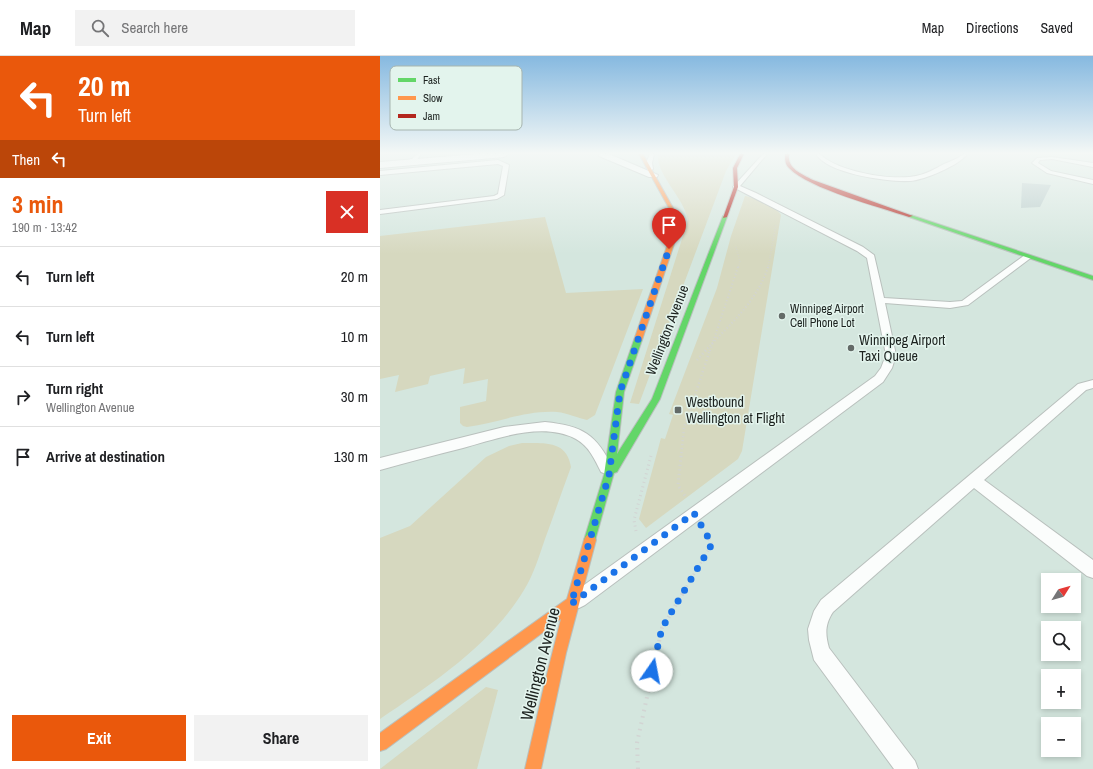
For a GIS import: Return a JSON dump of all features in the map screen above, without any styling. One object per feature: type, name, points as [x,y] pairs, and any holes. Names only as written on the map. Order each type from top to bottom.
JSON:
[{"type":"street","name":"Wellington Avenue","points":[[533,769],[545,705],[571,604],[609,475],[620,392],[674,235],[676,217],[660,187]]},
{"type":"street","points":[[827,187],[1093,278]]},
{"type":"street","name":"Wellington Avenue","points":[[609,475],[656,399],[736,188]]},
{"type":"street","points":[[380,743],[571,604]]},
{"type":"lane","points":[[380,212],[495,198],[501,195],[502,187]]},
{"type":"lane","points":[[571,604],[879,379],[886,371],[891,355],[873,261],[869,255],[754,194],[736,188]]},
{"type":"lane","points":[[881,300],[941,305],[965,303],[1028,257]]},
{"type":"lane","points":[[907,769],[821,653],[817,639],[816,627],[820,615],[827,606],[1082,387],[1093,384]]},
{"type":"lane","points":[[380,464],[517,429],[544,426],[564,429],[586,439],[603,459],[609,475]]},
{"type":"lane","points":[[974,480],[1093,570]]},
{"type":"path","points":[[696,361],[753,299],[767,270],[778,214],[785,210]]},
{"type":"path","points":[[638,769],[637,743],[662,628],[712,544],[678,485],[684,428],[740,262],[735,241]]},
{"type":"path","points":[[639,554],[634,520],[653,450]]},
{"type":"shaded area","points":[[380,187],[1093,187],[1093,769],[380,769]]},
{"type":"green space","points":[[672,187],[720,187],[639,404],[630,403],[688,220],[681,203]]},
{"type":"green space","points":[[745,196],[765,203],[781,215],[742,451],[738,459],[646,528],[639,519],[661,438],[665,439],[673,415],[669,414],[717,288],[731,236]]},
{"type":"green space","points":[[545,217],[566,293],[643,289],[595,415],[587,420],[565,413],[534,413],[467,427],[460,423],[460,407],[486,401],[488,379],[463,384],[465,368],[430,376],[428,384],[395,392],[399,375],[380,379],[380,236]]},
{"type":"green space","points":[[522,443],[546,443],[560,448],[569,458],[571,467],[528,584],[511,610],[460,662],[380,719],[380,538],[410,526],[486,457],[509,446]]},
{"type":"green space","points":[[486,687],[498,690],[477,769],[380,769]]},
{"type":"building","points":[[1022,187],[1050,187],[1040,207],[1021,208]]},
{"type":"traffic: fast","points":[[911,216],[1093,278]]},
{"type":"traffic: fast","points":[[613,469],[656,399],[725,217]]},
{"type":"traffic: fast","points":[[590,540],[609,475],[620,392],[638,340]]},
{"type":"traffic: slow","points":[[638,340],[674,235],[676,217],[659,187]]},
{"type":"traffic: slow","points":[[533,769],[559,653],[590,540]]},
{"type":"traffic: slow","points":[[380,743],[571,604]]},
{"type":"traffic: jam","points":[[725,217],[736,187]]},
{"type":"traffic: jam","points":[[827,187],[911,216]]},
{"type":"place","name":"Winnipeg Airport Cell Phone Lot","points":[[782,316]]},
{"type":"place","name":"Winnipeg Airport Taxi Queue","points":[[851,348]]},
{"type":"place","name":"Westbound Wellington at Flight","points":[[678,410]]},
{"type":"route","points":[[652,671],[662,628],[712,544],[694,513],[571,604],[609,475],[620,392],[669,249]]}]
